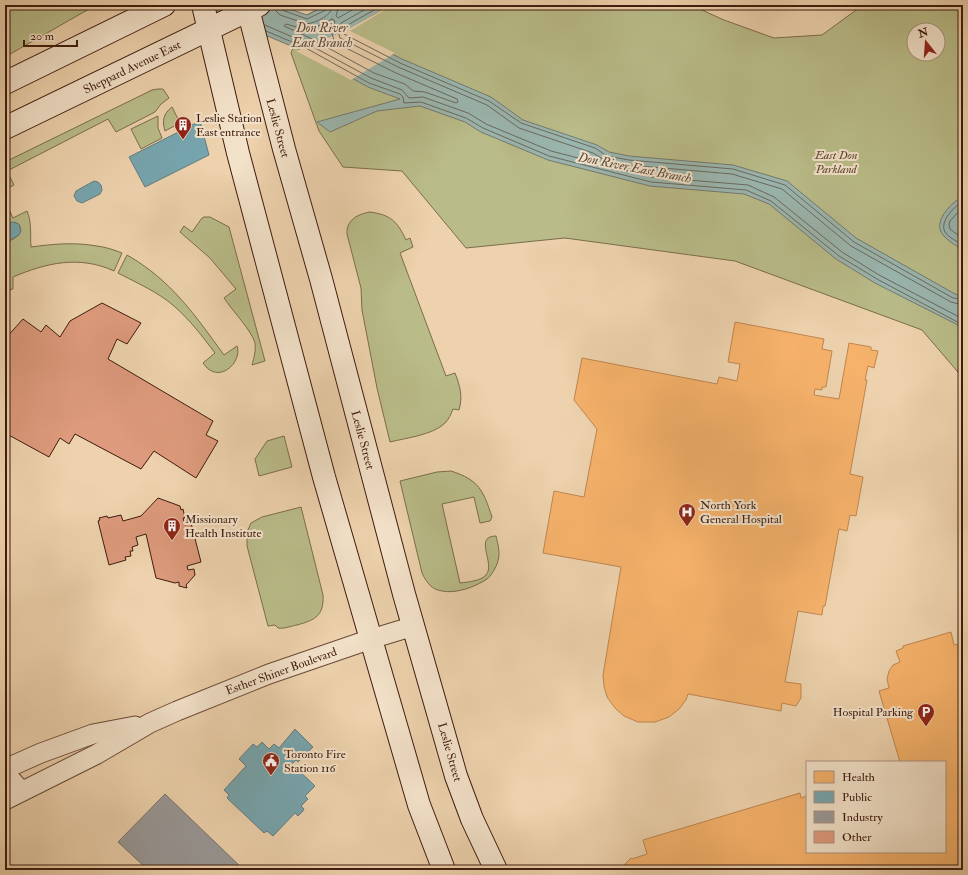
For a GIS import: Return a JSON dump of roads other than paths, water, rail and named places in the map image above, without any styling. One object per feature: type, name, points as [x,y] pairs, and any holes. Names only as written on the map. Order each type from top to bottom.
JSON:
[{"type":"main road","points":[[5,83],[164,5]]},
{"type":"main road","points":[[203,5],[238,153],[324,477],[419,805],[444,870]]},
{"type":"main road","name":"Sheppard Avenue East","points":[[5,128],[251,7]]},
{"type":"main road","name":"Leslie Street","points":[[251,7],[284,149],[321,279],[383,513],[456,776],[472,819],[496,870]]},
{"type":"street","name":"Esther Shiner Boulevard","points":[[5,800],[97,754],[150,723],[269,674],[414,626]]},
{"type":"street","name":"Esther Shiner Boulevard","points":[[5,770],[41,753],[93,734],[150,723]]},
{"type":"street","points":[[5,770],[23,790]]},
{"type":"water","name":"Don River East Branch","points":[[194,5],[278,5],[307,15],[327,5],[391,5],[346,31],[402,59],[491,97],[523,120],[597,145],[609,152],[629,156],[733,165],[787,181],[856,238],[955,294],[961,296],[963,295],[963,330],[956,324],[875,283],[836,259],[769,204],[744,194],[650,186],[548,160],[481,132],[465,122],[420,106],[377,111],[330,132],[317,122],[400,99],[368,87],[303,51]]},
{"type":"water","points":[[962,197],[963,250],[943,235],[940,230],[941,219],[944,213]]},
{"type":"place","name":"Leslie Station East entrance","points":[[183,140]]},
{"type":"place","name":"North York General Hospital","points":[[687,527]]},
{"type":"place","name":"Missionary Health Institute","points":[[172,541]]},
{"type":"place","name":"Hospital Parking","points":[[926,727]]},
{"type":"place","name":"Toronto Fire Station 116","points":[[271,776]]},
{"type":"park label","name":"East Don Parkland","points":[[836,162]]}]
